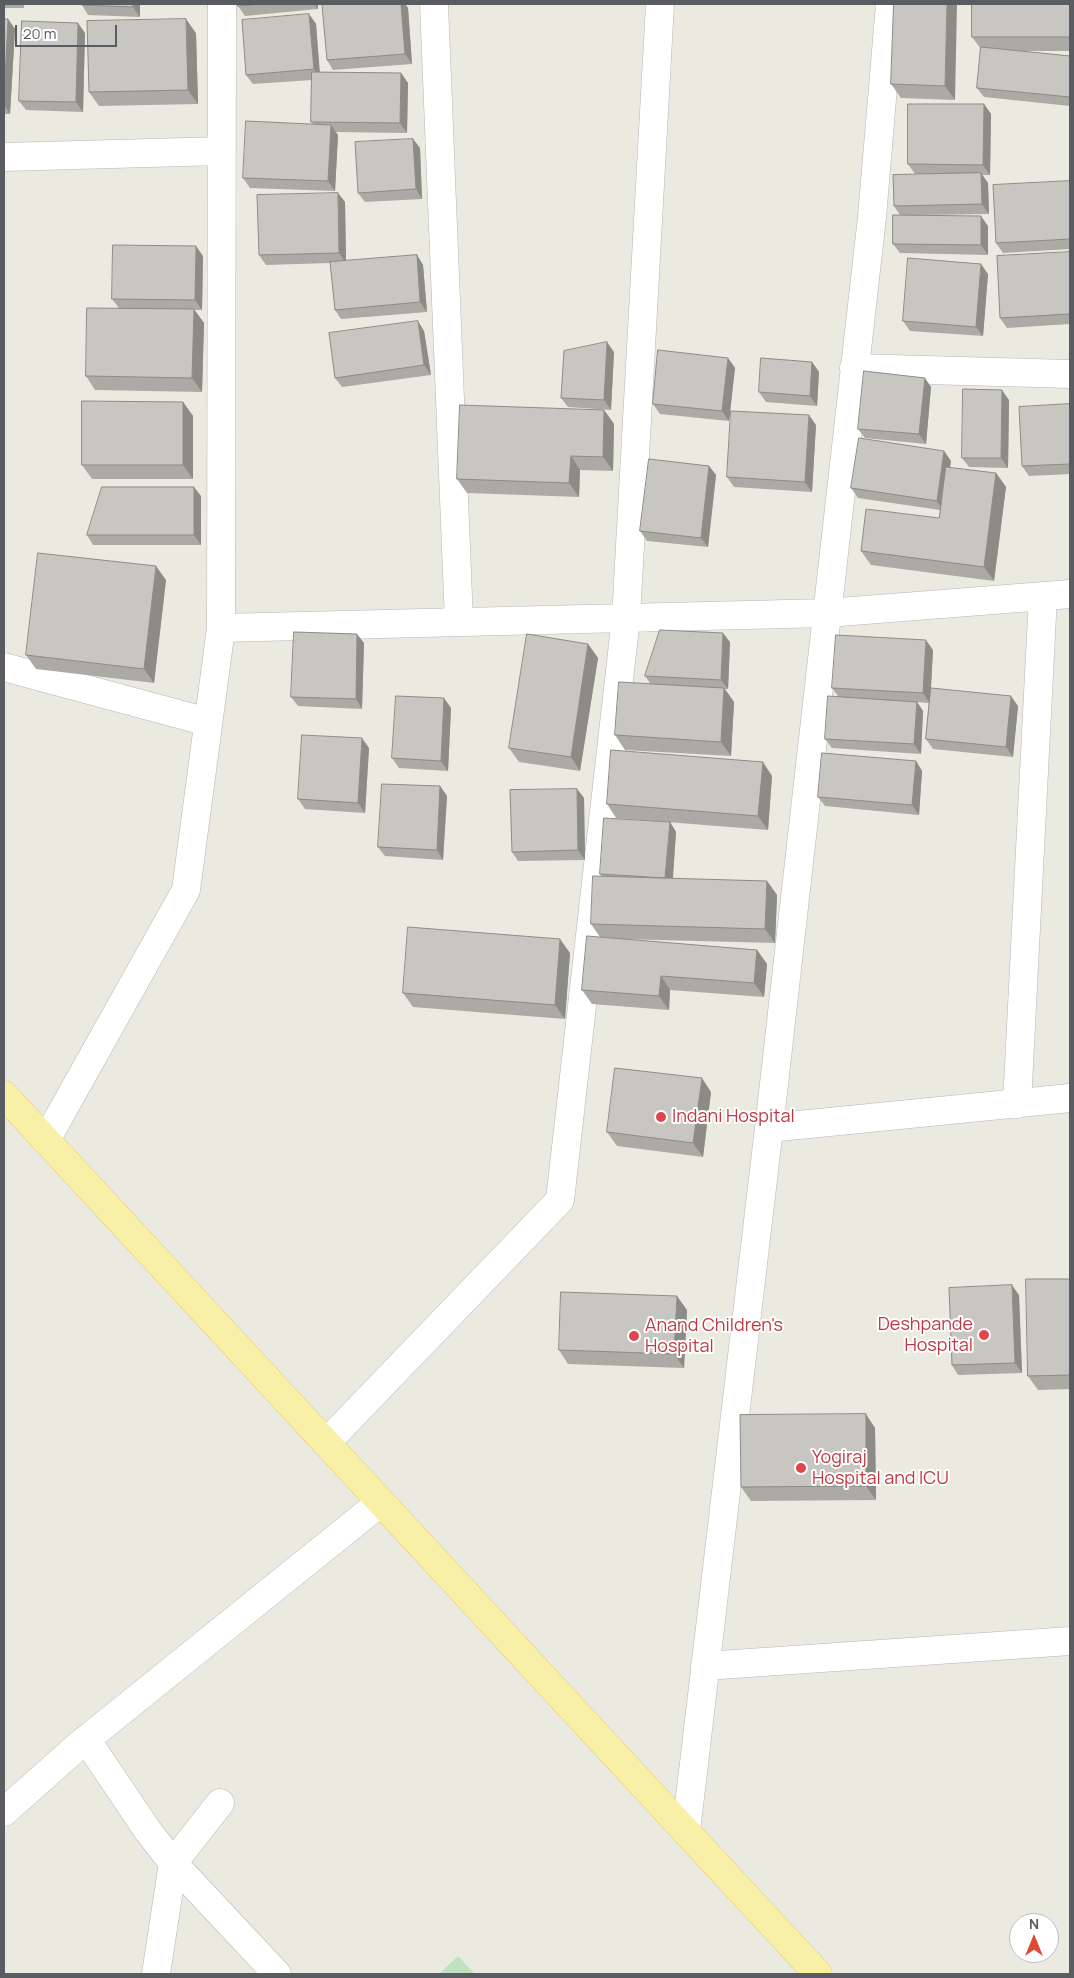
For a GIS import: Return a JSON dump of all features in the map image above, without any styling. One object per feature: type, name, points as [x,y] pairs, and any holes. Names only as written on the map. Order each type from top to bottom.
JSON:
[{"type":"main road","points":[[4,1095],[818,1974]]},
{"type":"street","points":[[46,1140],[186,890],[221,628],[222,4]]},
{"type":"street","points":[[434,4],[459,622]]},
{"type":"street","points":[[326,1443],[560,1200],[626,618],[660,4]]},
{"type":"street","points":[[686,1831],[769,1128],[872,217],[890,4]]},
{"type":"street","points":[[4,157],[222,151]]},
{"type":"street","points":[[854,368],[1070,374]]},
{"type":"street","points":[[221,628],[827,613],[1070,594]]},
{"type":"street","points":[[1017,1104],[1043,596]]},
{"type":"street","points":[[4,668],[208,722]]},
{"type":"street","points":[[769,1128],[1070,1098]]},
{"type":"street","points":[[4,1812],[86,1739],[381,1502]]},
{"type":"street","points":[[706,1666],[1070,1641]]},
{"type":"street","points":[[86,1739],[148,1831],[173,1862],[277,1974]]},
{"type":"street","points":[[156,1974],[173,1862],[220,1803]]},
{"type":"green space","points":[[458,1956],[475,1974],[439,1974]]},
{"type":"building","points":[[133,4],[133,7],[82,5]]},
{"type":"building","points":[[238,4],[264,4],[238,6]]},
{"type":"building","points":[[401,4],[405,54],[327,60],[322,5]]},
{"type":"building","points":[[894,4],[947,4],[945,86],[891,84]]},
{"type":"building","points":[[972,4],[1070,4],[1070,37],[972,37]]},
{"type":"building","points":[[309,14],[314,69],[246,75],[242,20]]},
{"type":"building","points":[[4,19],[8,19],[4,99]]},
{"type":"building","points":[[186,19],[188,90],[89,92],[87,21]]},
{"type":"building","points":[[22,21],[78,23],[76,102],[19,101]]},
{"type":"building","points":[[981,47],[1070,56],[1070,97],[977,88]]},
{"type":"building","points":[[312,72],[401,73],[400,123],[311,122]]},
{"type":"building","points":[[908,104],[984,104],[983,165],[908,164]]},
{"type":"building","points":[[246,121],[331,125],[328,181],[243,178]]},
{"type":"building","points":[[413,139],[416,189],[358,193],[355,142]]},
{"type":"building","points":[[981,173],[982,204],[894,206],[893,175]]},
{"type":"building","points":[[1070,181],[1070,239],[996,243],[993,185]]},
{"type":"building","points":[[338,193],[339,253],[259,255],[257,195]]},
{"type":"building","points":[[893,215],[981,216],[981,245],[893,244]]},
{"type":"building","points":[[113,245],[196,246],[195,300],[112,299]]},
{"type":"building","points":[[1070,252],[1070,314],[1000,318],[997,256]]},
{"type":"building","points":[[417,255],[420,302],[335,310],[330,262]]},
{"type":"building","points":[[908,258],[981,264],[976,327],[903,321]]},
{"type":"building","points":[[87,308],[194,309],[192,378],[86,376]]},
{"type":"building","points":[[418,321],[424,365],[335,378],[329,333]]},
{"type":"building","points":[[607,342],[604,400],[561,398],[564,351]]},
{"type":"building","points":[[658,350],[728,358],[722,411],[653,404]]},
{"type":"building","points":[[761,358],[812,362],[810,396],[759,392]]},
{"type":"building","points":[[864,371],[925,378],[919,434],[858,429]]},
{"type":"building","points":[[963,389],[1002,390],[1001,458],[962,458]]},
{"type":"building","points":[[82,401],[183,402],[183,465],[82,465]]},
{"type":"building","points":[[1070,404],[1070,464],[1022,466],[1019,407]]},
{"type":"building","points":[[460,405],[604,410],[603,457],[571,456],[569,483],[457,479]]},
{"type":"building","points":[[731,411],[809,415],[805,482],[727,477]]},
{"type":"building","points":[[859,438],[944,451],[937,501],[851,488]]},
{"type":"building","points":[[649,459],[709,466],[701,538],[640,531]]},
{"type":"building","points":[[946,467],[996,473],[984,567],[861,551],[866,509],[939,518]]},
{"type":"building","points":[[102,487],[194,487],[194,535],[87,535]]},
{"type":"building","points":[[38,553],[156,566],[144,669],[26,655]]},
{"type":"building","points":[[660,630],[723,633],[721,680],[645,676]]},
{"type":"building","points":[[294,632],[357,634],[356,699],[291,697]]},
{"type":"building","points":[[527,634],[588,644],[571,757],[509,748]]},
{"type":"building","points":[[836,635],[926,640],[923,693],[832,688]]},
{"type":"building","points":[[619,682],[724,688],[721,742],[615,735]]},
{"type":"building","points":[[931,688],[1011,696],[1006,747],[926,739]]},
{"type":"building","points":[[396,696],[444,698],[441,761],[392,758]]},
{"type":"building","points":[[828,696],[917,702],[914,744],[825,739]]},
{"type":"building","points":[[302,735],[362,738],[358,803],[298,799]]},
{"type":"building","points":[[611,750],[763,762],[758,816],[607,804]]},
{"type":"building","points":[[822,753],[916,761],[912,805],[818,797]]},
{"type":"building","points":[[382,784],[440,786],[437,850],[378,847]]},
{"type":"building","points":[[577,789],[578,850],[512,852],[510,790]]},
{"type":"building","points":[[604,818],[670,822],[665,878],[600,874]]},
{"type":"building","points":[[593,876],[767,881],[765,929],[591,924]]},
{"type":"building","points":[[408,927],[560,939],[555,1005],[403,993]]},
{"type":"building","points":[[587,936],[757,950],[754,983],[661,976],[659,996],[582,990]]},
{"type":"building","points":[[615,1068],[702,1078],[693,1143],[607,1132]]},
{"type":"building","points":[[1026,1279],[1070,1279],[1070,1375],[1028,1376]]},
{"type":"building","points":[[1012,1285],[1015,1363],[952,1365],[949,1288]]},
{"type":"building","points":[[561,1292],[677,1296],[674,1354],[559,1350]]},
{"type":"building","points":[[866,1414],[866,1486],[741,1487],[740,1415]]},
{"type":"place","name":"Indani Hospital","points":[[661,1117]]},
{"type":"place","name":"Deshpande Hospital","points":[[984,1335]]},
{"type":"place","name":"Anand Children's Hospital","points":[[634,1336]]},
{"type":"place","name":"Yogiraj Hospital and ICU","points":[[801,1468]]}]
